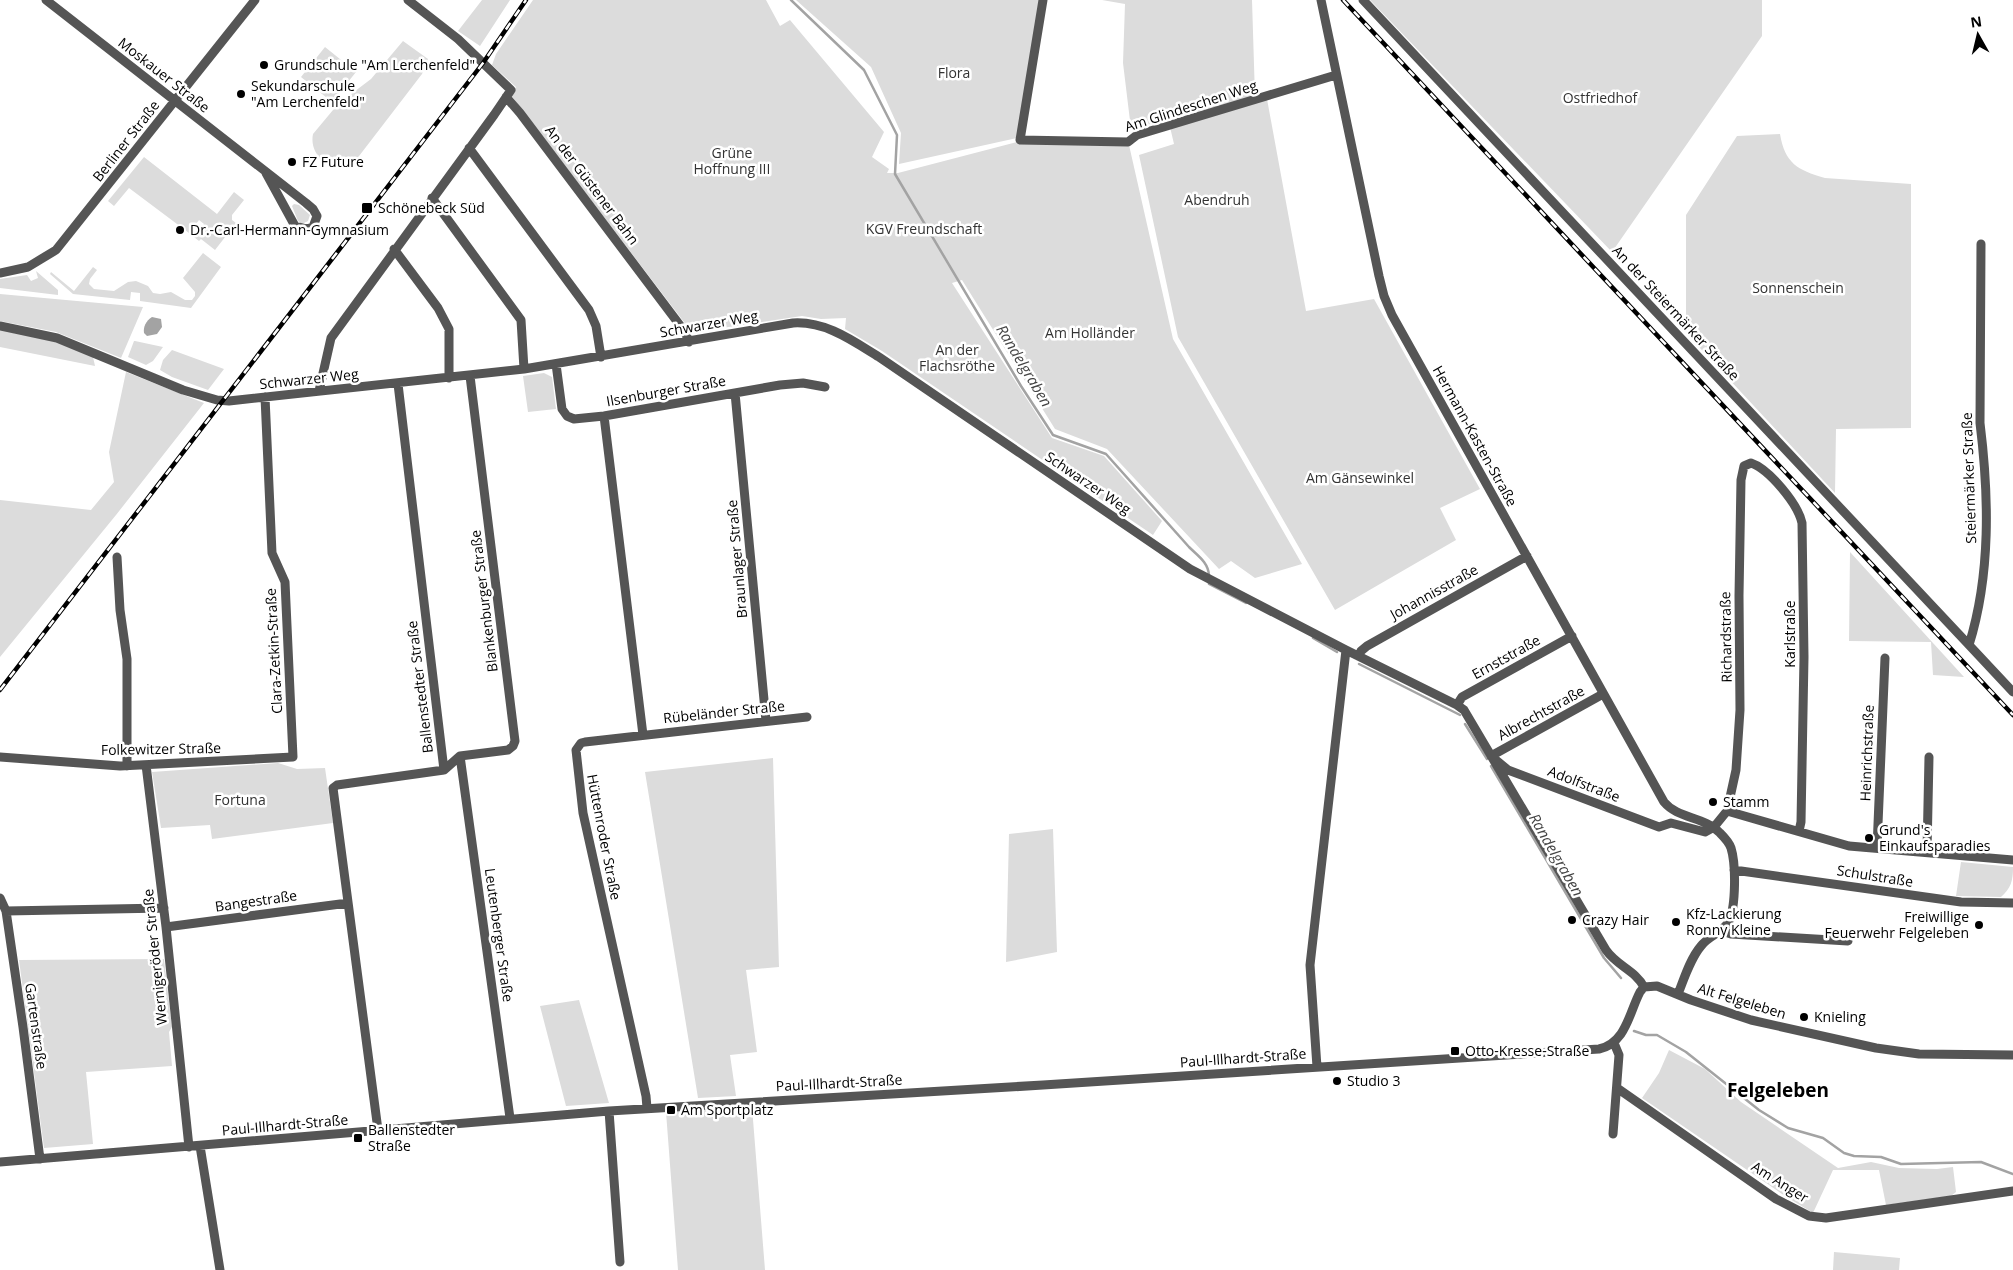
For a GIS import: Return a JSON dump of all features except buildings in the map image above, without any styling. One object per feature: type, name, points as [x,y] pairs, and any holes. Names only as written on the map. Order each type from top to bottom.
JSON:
[{"type":"street","name":"Moskauer Straße","points":[[46,0],[313,209],[316,216],[313,227],[303,229],[295,226],[266,173]]},
{"type":"street","name":"Berliner Straße","points":[[0,273],[28,267],[56,250],[255,0]]},
{"type":"street","points":[[319,392],[331,338],[511,90],[458,39],[408,0]]},
{"type":"street","name":"Am Glindeschen Weg","points":[[1043,0],[1020,140],[1128,142],[1137,135],[1336,75]]},
{"type":"street","name":"Hermann-Kasten-Straße","points":[[1321,0],[1384,296],[1392,315],[1658,793],[1669,808],[1705,821],[1714,828]]},
{"type":"street","name":"An der Steiermärker Straße","points":[[1363,0],[1969,645]]},
{"type":"street","name":"An der Güstener Bahn","points":[[506,98],[520,113],[635,264],[685,332],[689,342]]},
{"type":"street","points":[[469,148],[589,310],[596,326],[601,357]]},
{"type":"street","points":[[432,198],[518,315],[522,325],[524,369]]},
{"type":"street","name":"Steiermärker Straße","points":[[1969,645],[1985,569],[1984,459],[1980,423],[1981,244]]},
{"type":"street","points":[[394,249],[438,308],[449,329],[449,378]]},
{"type":"street","name":"Schwarzer Weg","points":[[0,326],[57,338],[183,390],[217,400],[229,401],[524,369],[793,323],[807,323],[831,329],[880,357],[1200,574],[1346,650]]},
{"type":"street","name":"Ilsenburger Straße","points":[[556,364],[562,409],[566,416],[574,419],[604,416],[780,385],[803,383],[825,387]]},
{"type":"street","name":"Blankenburger Straße","points":[[460,756],[508,750],[513,746],[514,741],[470,376]]},
{"type":"street","name":"Ballenstedter Straße","points":[[378,1130],[334,786],[444,770],[398,384]]},
{"type":"street","name":"Braunlager Straße","points":[[735,393],[766,721]]},
{"type":"street","name":"Clara-Zetkin-Straße","points":[[265,397],[272,553],[285,582],[293,758]]},
{"type":"street","points":[[604,416],[643,735]]},
{"type":"street","name":"Richardstraße","points":[[1727,811],[1736,770],[1740,710],[1739,550],[1742,474],[1747,463]]},
{"type":"street","name":"Karlstraße","points":[[1747,463],[1756,464],[1770,477],[1794,504],[1802,523],[1804,648],[1801,822],[1799,831]]},
{"type":"street","name":"Johannisstraße","points":[[1359,656],[1367,646],[1527,556]]},
{"type":"street","points":[[117,557],[120,610],[127,659],[127,766]]},
{"type":"street","name":"Ernststraße","points":[[1457,705],[1462,697],[1572,636]]},
{"type":"street","points":[[1969,645],[2013,692]]},
{"type":"street","points":[[1317,1067],[1310,965],[1346,650],[1457,705],[1469,717],[1606,950],[1615,962],[1640,979],[1644,987],[1624,1028],[1614,1043],[1619,1056],[1613,1134]]},
{"type":"street","name":"Heinrichstraße","points":[[1877,848],[1885,658]]},
{"type":"street","name":"Albrechtstraße","points":[[1491,756],[1603,694]]},
{"type":"street","name":"Rübeländer Straße","points":[[643,735],[807,718]]},
{"type":"street","name":"Hüttenroder Straße","points":[[643,735],[585,742],[577,747],[575,754],[582,805],[646,1096],[647,1108]]},
{"type":"street","points":[[444,770],[460,756]]},
{"type":"street","name":"Leutenberger Straße","points":[[460,756],[510,1118]]},
{"type":"street","name":"Adolfstraße","points":[[1491,756],[1508,770],[1648,824],[1659,827],[1671,823],[1705,832],[1710,832],[1714,828]]},
{"type":"street","name":"Folkewitzer Straße","points":[[0,757],[127,766],[293,758]]},
{"type":"street","points":[[1927,852],[1929,757]]},
{"type":"street","name":"Wernigeröder Straße","points":[[146,765],[164,908],[189,1147]]},
{"type":"street","points":[[1671,823],[1675,811]]},
{"type":"street","points":[[1678,994],[1701,946],[1722,931],[1730,920],[1734,870],[1730,847],[1714,828],[1727,811],[1849,846],[2013,860]]},
{"type":"street","name":"Schulstraße","points":[[1734,870],[1806,879],[1874,892],[1961,902],[2013,901]]},
{"type":"street","name":"Gartenstraße","points":[[0,898],[6,911],[40,1159]]},
{"type":"street","name":"Bangestraße","points":[[166,927],[348,903]]},
{"type":"street","points":[[6,911],[164,908]]},
{"type":"street","points":[[1722,931],[1731,934],[1848,941]]},
{"type":"street","name":"Alt Felgeleben","points":[[1644,987],[1657,986],[1751,1020],[1890,1051],[1919,1054],[2013,1055]]},
{"type":"street","name":"Paul-Illhardt-Straße","points":[[0,1162],[510,1118],[647,1108],[1044,1086],[1593,1049],[1614,1043]]},
{"type":"street","name":"Am Anger","points":[[1617,1088],[1776,1199],[1809,1216],[1826,1218],[2013,1191]]},
{"type":"street","points":[[609,1111],[620,1262]]},
{"type":"street","points":[[200,1146],[220,1270]]},
{"type":"green space","points":[[482,0],[510,0],[480,46],[458,31]]},
{"type":"green space","points":[[533,0],[766,0],[780,26],[790,20],[884,132],[872,157],[889,169],[887,173],[898,173],[1017,142],[1129,145],[1173,339],[1302,564],[1255,578],[1231,561],[1219,569],[1107,449],[1055,429],[962,280],[952,283],[1052,438],[1104,456],[1162,521],[1153,535],[882,351],[845,329],[846,318],[821,319],[802,316],[695,332],[687,326],[511,95],[516,87],[492,65],[496,54]]},
{"type":"green space","name":"Flora","points":[[796,0],[1040,0],[1017,138],[899,164],[901,133],[871,67]]},
{"type":"green space","points":[[1102,0],[1252,0],[1255,97],[1131,129],[1123,63],[1125,4]]},
{"type":"green space","name":"Ostfriedhof","points":[[1370,0],[1762,0],[1762,36],[1612,252]]},
{"type":"green space","points":[[403,41],[428,59],[422,74],[356,160],[346,168],[339,168],[326,163],[314,148],[313,134],[338,104],[371,79]]},
{"type":"green space","points":[[325,47],[356,72],[332,102],[301,77]]},
{"type":"green space","points":[[1267,99],[1306,311],[1374,299],[1480,489],[1440,508],[1456,540],[1335,610],[1178,337],[1139,155],[1174,144],[1170,127]]},
{"type":"green space","name":"Sonnenschein","points":[[1780,134],[1782,144],[1789,159],[1807,172],[1825,178],[1911,184],[1911,428],[1836,429],[1835,493],[1686,333],[1686,215],[1737,136]]},
{"type":"green space","points":[[144,157],[217,214],[234,192],[244,200],[232,215],[232,220],[236,223],[215,250],[201,239],[199,241],[194,237],[204,224],[199,220],[189,233],[129,188],[114,206],[108,201]]},
{"type":"green space","points":[[294,204],[299,205],[310,215],[308,221],[302,224],[298,221],[292,206]]},
{"type":"green space","points":[[203,253],[221,267],[191,308],[140,301],[140,293],[131,292],[130,300],[73,294],[50,274],[51,272],[74,291],[93,267],[97,270],[90,279],[89,284],[94,289],[114,291],[128,282],[136,281],[148,286],[153,293],[171,292],[185,300],[192,300],[195,292],[183,278]]},
{"type":"green space","points":[[36,271],[58,290],[58,295],[0,288],[0,279],[27,275],[31,281],[38,278]]},
{"type":"green space","points":[[0,294],[143,307],[121,358],[56,332],[0,321]]},
{"type":"green space","points":[[0,329],[52,339],[93,357],[95,366],[0,347]]},
{"type":"green space","points":[[134,341],[163,347],[153,361],[146,365],[128,357]]},
{"type":"green space","points":[[172,350],[224,369],[208,390],[172,377],[160,370],[163,360]]},
{"type":"green space","points":[[126,372],[204,403],[116,515],[0,657],[0,500],[91,510],[114,482],[109,452]]},
{"type":"green space","points":[[544,373],[552,377],[556,409],[528,412],[523,376]]},
{"type":"green space","points":[[1850,552],[1964,677],[1933,675],[1931,642],[1849,641]]},
{"type":"green space","points":[[773,758],[779,967],[746,970],[757,1052],[730,1055],[736,1096],[698,1098],[645,772]]},
{"type":"green space","name":"Fortuna","points":[[278,763],[297,769],[325,768],[333,823],[212,839],[210,825],[161,828],[152,772]]},
{"type":"green space","points":[[1053,829],[1057,952],[1006,962],[1009,834]]},
{"type":"green space","points":[[1961,862],[2013,867],[2012,880],[2009,887],[2001,897],[1956,896]]},
{"type":"green space","points":[[164,959],[172,1027],[169,1032],[172,1066],[86,1072],[93,1144],[44,1148],[19,960]]},
{"type":"green space","points":[[579,1000],[609,1103],[566,1106],[540,1006]]},
{"type":"green space","points":[[1669,1050],[1705,1069],[1741,1102],[1838,1168],[1871,1162],[1899,1168],[1937,1169],[1953,1167],[1956,1192],[1951,1196],[1886,1205],[1879,1170],[1833,1170],[1813,1213],[1785,1196],[1642,1098],[1659,1073]]},
{"type":"green space","points":[[752,1107],[765,1270],[678,1270],[666,1112]]},
{"type":"green space","points":[[1834,1252],[1900,1258],[1899,1270],[1833,1270]]},
{"type":"shaded area","points":[[152,317],[161,319],[162,327],[157,334],[147,336],[144,333],[145,326]]},
{"type":"waterway","name":"Randelgraben","points":[[791,0],[864,70],[897,135],[895,174],[1021,386],[1053,435],[1106,454],[1202,560],[1207,566],[1209,575]]},
{"type":"waterway","name":"Randelgraben","points":[[1209,581],[1209,584],[1246,603]]},
{"type":"waterway","name":"Randelgraben","points":[[1313,638],[1337,652]]},
{"type":"waterway","name":"Randelgraben","points":[[1359,664],[1460,715]]},
{"type":"waterway","name":"Randelgraben","points":[[1465,724],[1487,759]]},
{"type":"waterway","name":"Randelgraben","points":[[1491,766],[1604,958],[1621,978]]},
{"type":"waterway","name":"Randelgraben","points":[[1634,1031],[1646,1035],[1657,1035],[1686,1052],[1759,1110],[1788,1128],[1823,1138],[1844,1153],[1854,1156],[1881,1157],[1901,1164],[1981,1162],[2013,1174]]},
{"type":"railway","points":[[0,690],[483,63],[526,0]]},
{"type":"railway","points":[[1343,0],[2013,715]]},
{"type":"place","name":"Grundschule \"Am Lerchenfeld\"","points":[[264,65]]},
{"type":"place","name":"Sekundarschule \"Am Lerchenfeld\"","points":[[241,94]]},
{"type":"place","name":"FZ Future","points":[[292,162]]},
{"type":"place","name":"Schönebeck Süd","points":[[367,208]]},
{"type":"place","name":"Dr.-Carl-Hermann-Gymnasium","points":[[180,230]]},
{"type":"place","name":"Stamm","points":[[1713,802]]},
{"type":"place","name":"Grund's Einkaufsparadies","points":[[1869,838]]},
{"type":"place","name":"Crazy Hair","points":[[1572,920]]},
{"type":"place","name":"Kfz-Lackierung Ronny Kleine","points":[[1676,922]]},
{"type":"place","name":"Freiwillige Feuerwehr Felgeleben","points":[[1979,925]]},
{"type":"place","name":"Knieling","points":[[1804,1017]]},
{"type":"place","name":"Otto-Kresse-Straße","points":[[1455,1051]]},
{"type":"place","name":"Studio 3","points":[[1337,1081]]},
{"type":"place","name":"Am Sportplatz","points":[[671,1110]]},
{"type":"place","name":"Ballenstedter Straße","points":[[358,1138]]},
{"type":"district","name":"Felgeleben","points":[[1778,1090]]},
{"type":"park label","name":"Grüne Hoffnung III","points":[[732,162]]},
{"type":"park label","name":"Abendruh","points":[[1217,200]]},
{"type":"park label","name":"KGV Freundschaft","points":[[924,229]]},
{"type":"park label","name":"Am Holländer","points":[[1090,333]]},
{"type":"park label","name":"An der Flachsröthe","points":[[957,358]]},
{"type":"park label","name":"Am Gänsewinkel","points":[[1360,478]]}]
